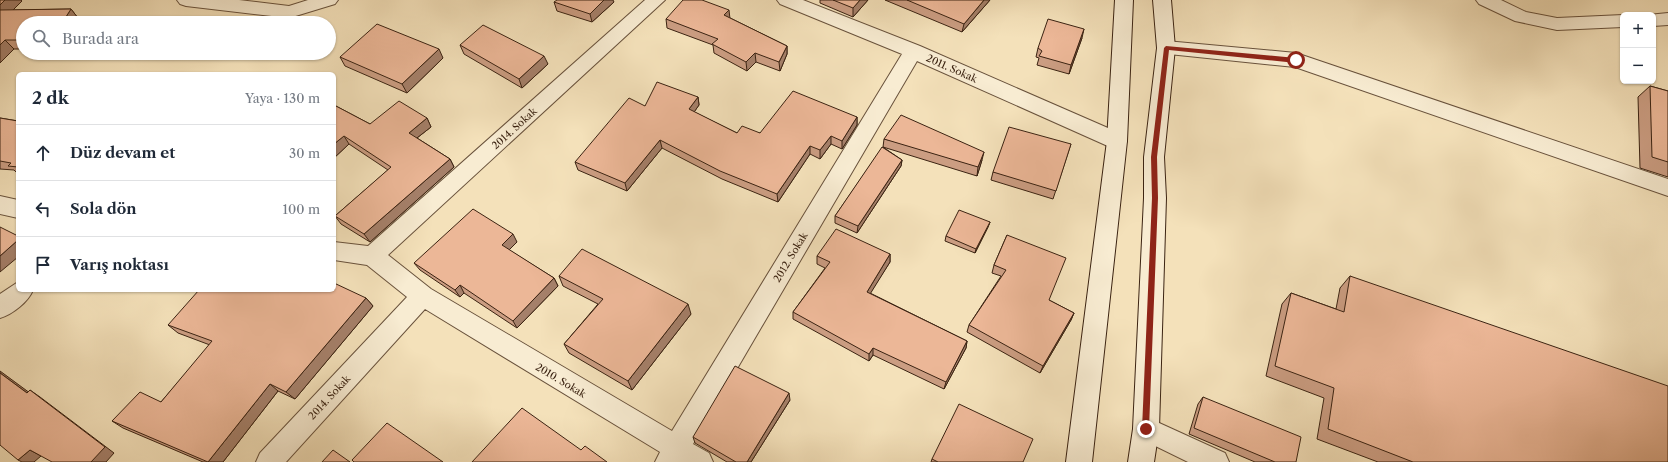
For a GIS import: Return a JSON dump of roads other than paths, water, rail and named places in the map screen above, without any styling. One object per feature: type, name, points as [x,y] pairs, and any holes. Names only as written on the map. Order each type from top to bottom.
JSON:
[{"type":"street","points":[[186,0],[289,12],[329,0]]},
{"type":"street","name":"2014. Sokak","points":[[372,256],[656,0]]},
{"type":"street","name":"2011. Sokak","points":[[786,0],[913,51],[1117,141]]},
{"type":"street","points":[[1079,462],[1117,141],[1124,0]]},
{"type":"street","points":[[1142,462],[1146,429],[1155,198],[1154,157],[1166,48],[1162,0]]},
{"type":"street","points":[[1485,0],[1522,17],[1557,24],[1620,21]]},
{"type":"street","points":[[1656,20],[1668,19]]},
{"type":"street","points":[[1166,48],[1296,60],[1668,188]]},
{"type":"street","name":"2012. Sokak","points":[[672,455],[913,51]]},
{"type":"street","points":[[0,205],[16,209]]},
{"type":"street","points":[[336,251],[372,256]]},
{"type":"street","name":"2010. Sokak","points":[[372,256],[423,296],[672,455],[700,462]]},
{"type":"street","points":[[0,308],[20,292]]},
{"type":"street","name":"2014. Sokak","points":[[269,462],[423,296]]},
{"type":"street","points":[[1146,429],[1216,462]]}]
